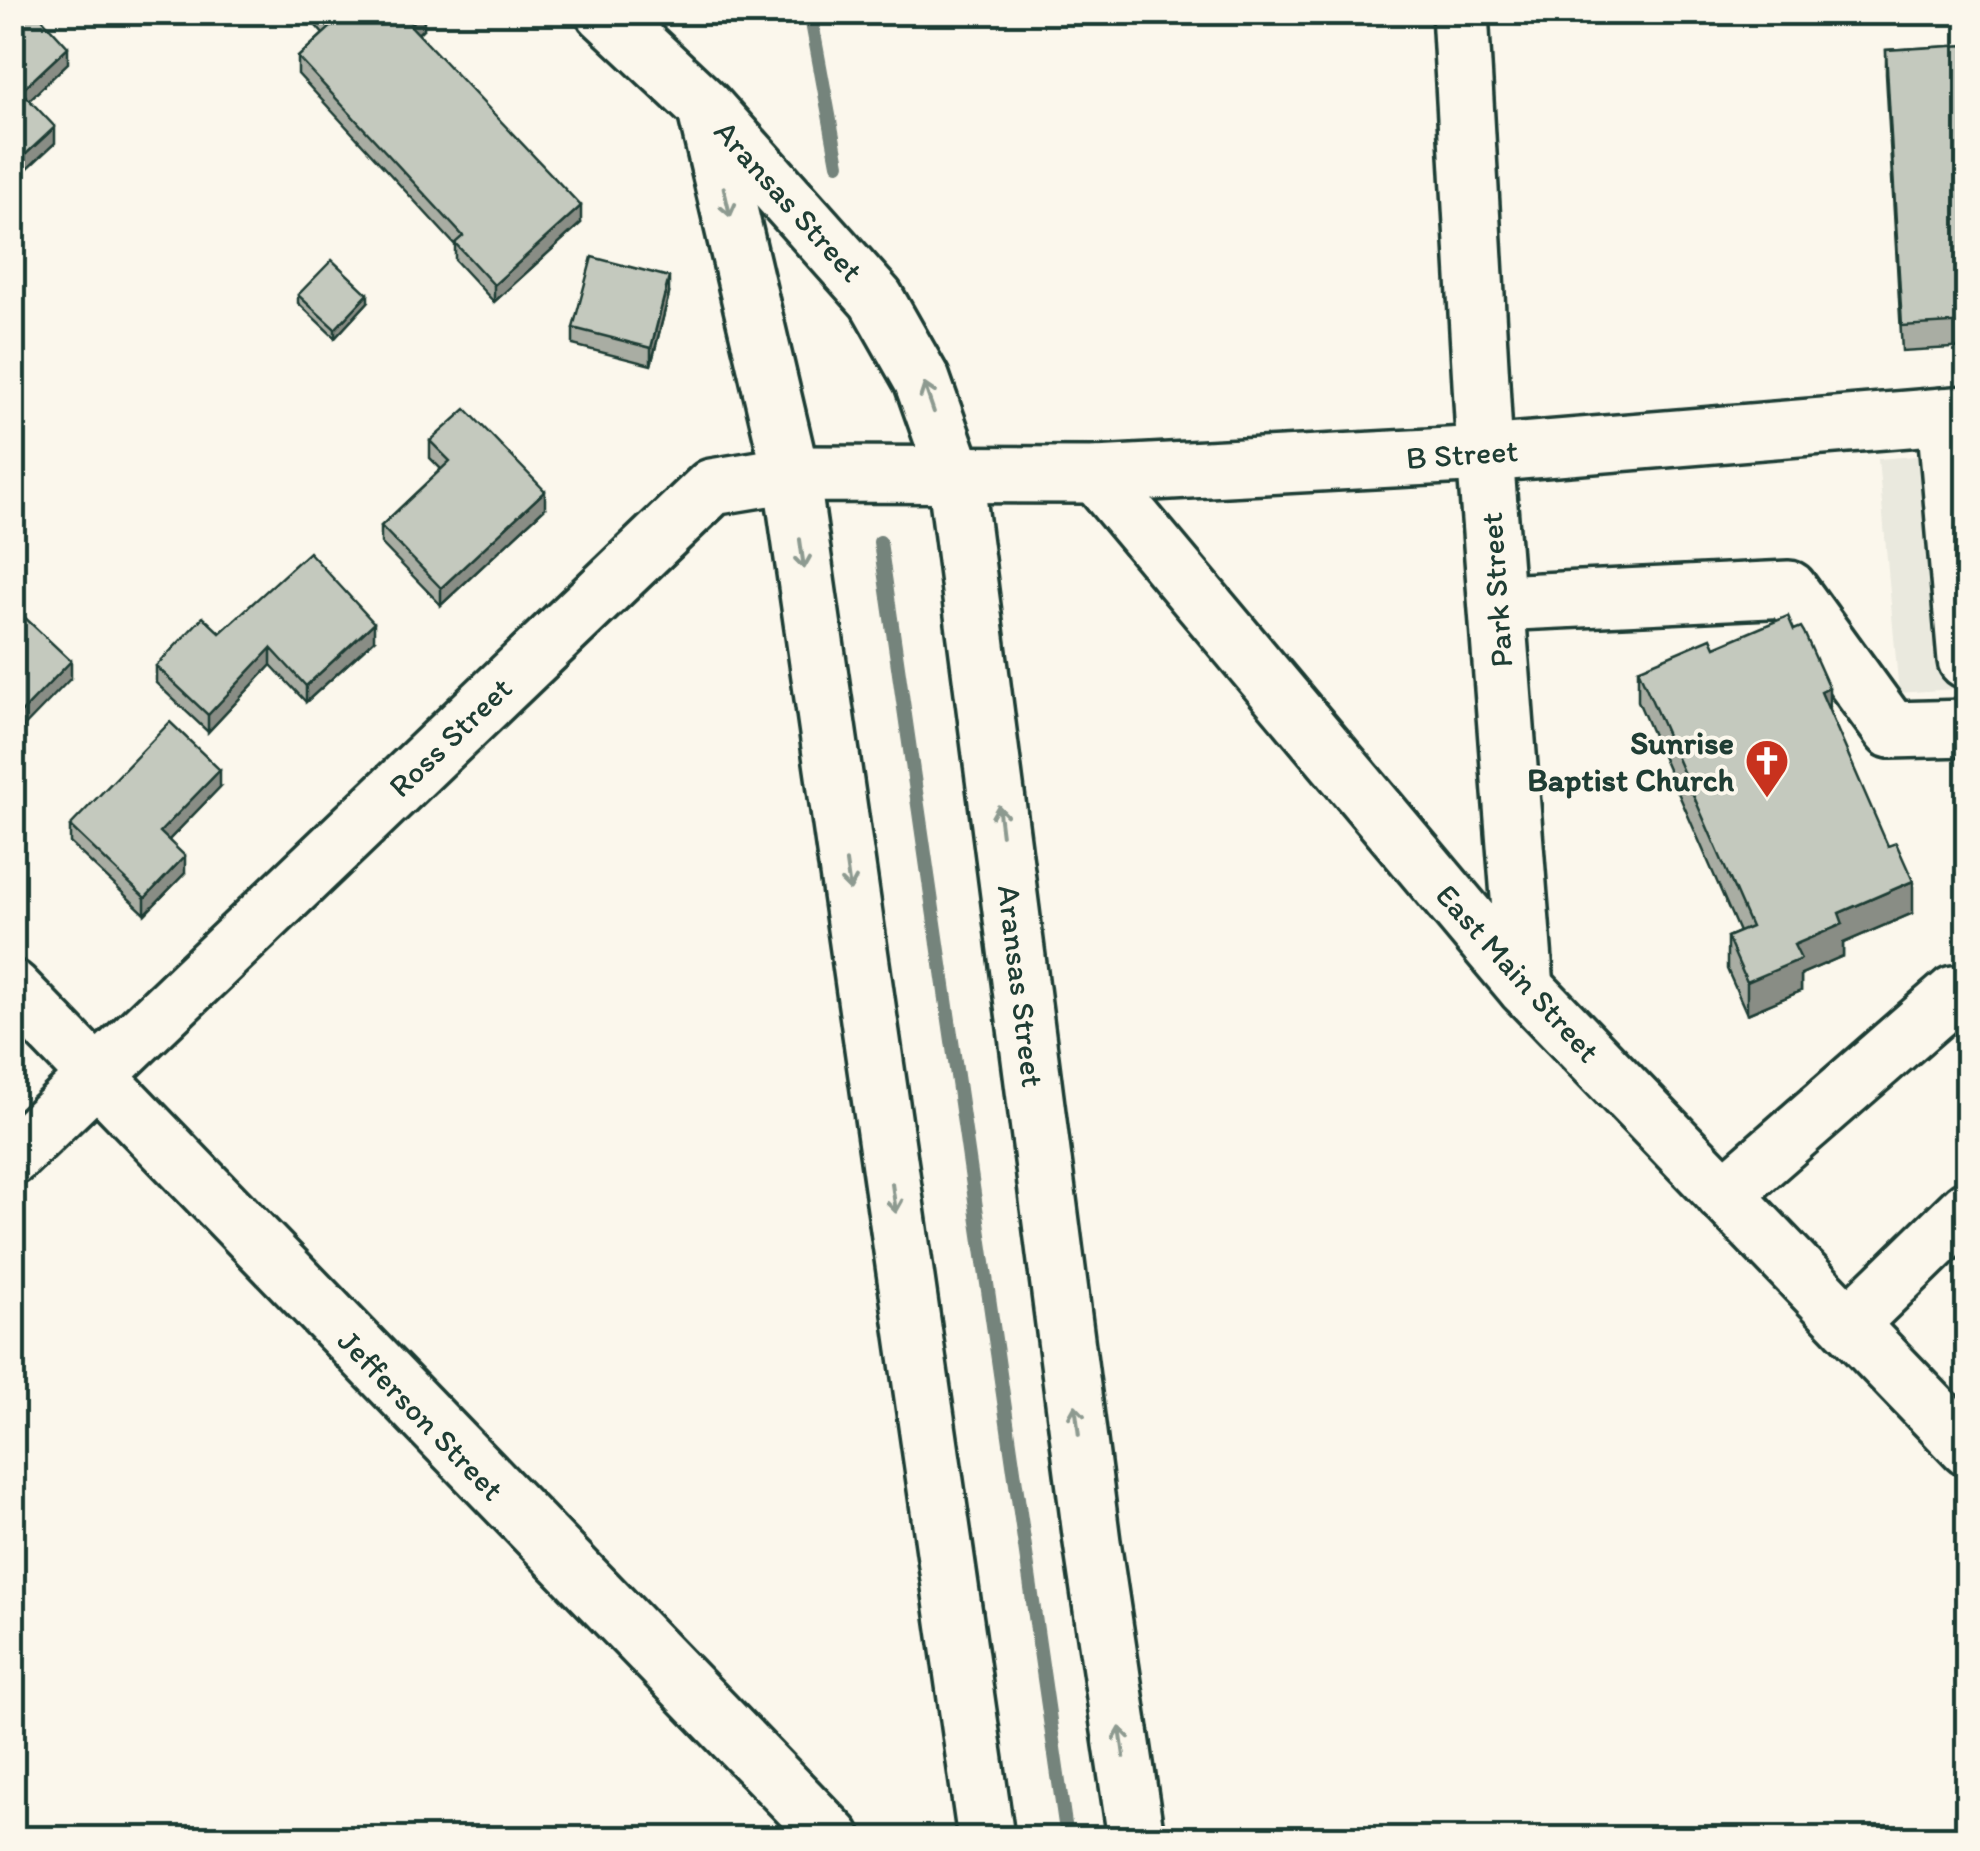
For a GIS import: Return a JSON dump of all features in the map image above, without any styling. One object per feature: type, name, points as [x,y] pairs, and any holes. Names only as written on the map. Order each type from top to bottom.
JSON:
[{"type":"street","points":[[604,12],[705,108]]},
{"type":"street","name":"Park Street","points":[[1460,12],[1496,603],[1526,988]]},
{"type":"street","name":"Aransas Street","points":[[705,108],[876,299],[922,380],[955,474],[1092,1542],[1136,1838]]},
{"type":"street","name":"Aransas Street","points":[[705,108],[791,474],[986,1838]]},
{"type":"street","points":[[1956,415],[1966,660]]},
{"type":"street","name":"B Street","points":[[955,474],[1096,474],[1486,454],[1956,415]]},
{"type":"street","name":"Ross Street","points":[[12,1157],[712,487],[791,474],[955,474]]},
{"type":"street","name":"East Main Street","points":[[1096,474],[1526,988],[1968,1448]]},
{"type":"street","points":[[1496,603],[1789,588],[1891,730],[1968,728]]},
{"type":"street","name":"Jefferson Street","points":[[12,988],[802,1829]]},
{"type":"street","points":[[1724,1195],[1954,994],[1968,992]]},
{"type":"street","points":[[1849,1324],[1968,1208]]},
{"type":"shaded area","points":[[1967,452],[1967,688],[1899,693],[1878,459]]},
{"type":"building","points":[[12,12],[36,12],[68,47],[21,91],[55,127],[12,167],[12,93],[16,89],[12,86]]},
{"type":"building","points":[[319,12],[423,12],[410,25],[581,206],[494,285],[455,243],[463,236],[298,57],[332,26]]},
{"type":"building","points":[[1968,45],[1968,322],[1902,326],[1886,50]]},
{"type":"building","points":[[592,257],[669,277],[651,348],[573,328]]},
{"type":"building","points":[[332,260],[368,294],[335,329],[298,295]]},
{"type":"building","points":[[12,366],[25,377],[12,391]]},
{"type":"building","points":[[466,409],[545,491],[441,588],[381,526],[450,461],[430,441]]},
{"type":"building","points":[[309,552],[374,623],[306,686],[271,648],[208,715],[156,666],[203,617],[220,633]]},
{"type":"building","points":[[20,613],[71,661],[12,722],[12,620]]},
{"type":"building","name":"Sunrise Baptist Church","points":[[1788,616],[1794,630],[1801,627],[1804,632],[1829,688],[1821,692],[1888,846],[1896,843],[1913,881],[1839,913],[1843,924],[1794,945],[1801,959],[1747,982],[1727,937],[1751,927],[1638,669],[1711,638],[1715,647]]},
{"type":"building","points":[[170,722],[220,770],[160,832],[185,856],[145,898],[70,826]]},
{"type":"waterway","points":[[810,12],[838,164]]},
{"type":"waterway","points":[[880,542],[1067,1838]]},
{"type":"place","name":"Sunrise Baptist Church","points":[[1767,799]]}]
